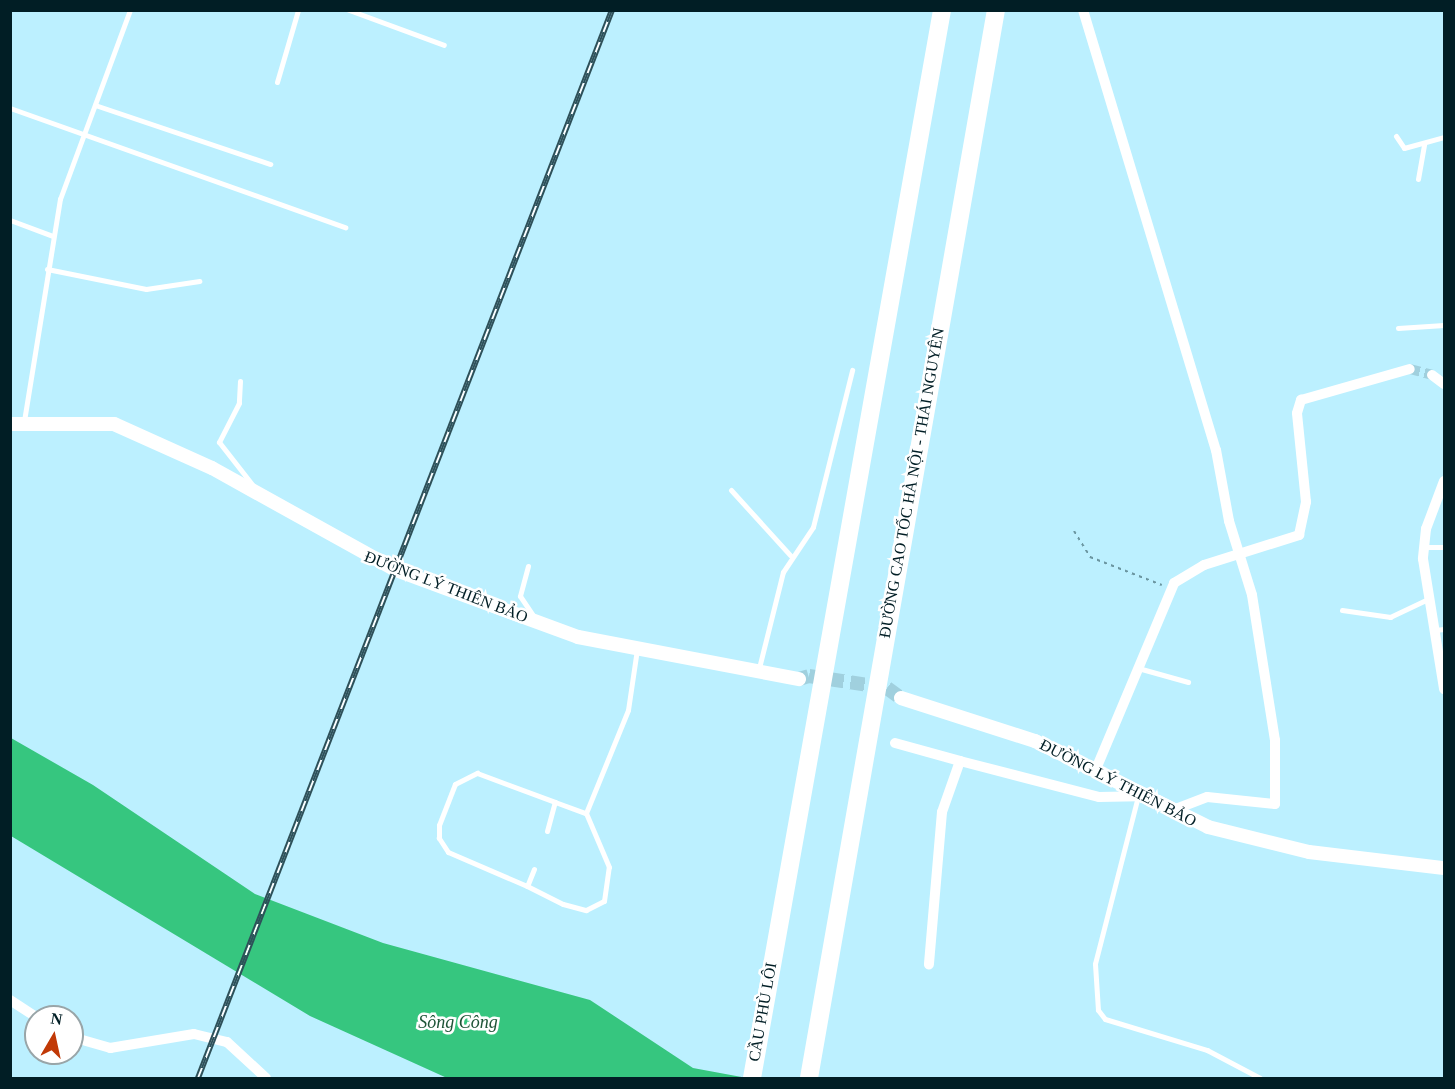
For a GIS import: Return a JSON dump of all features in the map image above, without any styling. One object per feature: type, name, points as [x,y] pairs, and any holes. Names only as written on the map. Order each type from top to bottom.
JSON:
[{"type":"highway","name":"CẦU PHÙ LÔI","points":[[752,1078],[942,10]]},
{"type":"highway","name":"ĐƯỜNG CAO TỐC HÀ NỘI - THÁI NGUYÊN","points":[[809,1078],[996,10]]},
{"type":"main road","name":"ĐƯỜNG LÝ THIÊN BẢO","points":[[17,423],[114,424],[258,495],[351,550],[536,622],[637,649],[799,679]]},
{"type":"main road","name":"ĐƯỜNG LÝ THIÊN BẢO","points":[[901,698],[1035,741],[1096,769],[1138,796],[1208,827],[1308,852],[1444,868]]},
{"type":"street","points":[[1083,10],[1216,450],[1260,639],[1277,800],[1271,805],[1207,797],[1171,812]]},
{"type":"street","points":[[1096,769],[1170,588],[1188,571],[1239,554],[1293,540],[1302,528],[1301,400],[1410,369]]},
{"type":"street","points":[[1432,375],[1444,384]]},
{"type":"street","points":[[1444,481],[1424,547],[1428,599],[1440,629],[1444,689]]},
{"type":"street","points":[[895,742],[1099,797],[1138,796]]},
{"type":"street","points":[[929,964],[942,812],[960,761]]},
{"type":"street","points":[[10,1000],[24,1009]]},
{"type":"street","points":[[84,1040],[110,1048],[194,1034],[227,1042],[266,1078]]},
{"type":"lane","points":[[17,423],[60,199],[130,10]]},
{"type":"lane","points":[[277,82],[298,10]]},
{"type":"lane","points":[[349,10],[444,45]]},
{"type":"lane","points":[[95,105],[270,164]]},
{"type":"lane","points":[[10,108],[345,227]]},
{"type":"lane","points":[[1396,136],[1404,148],[1424,145],[1444,137]]},
{"type":"lane","points":[[1418,179],[1424,145]]},
{"type":"lane","points":[[10,220],[53,236]]},
{"type":"lane","points":[[47,269],[146,289],[200,281]]},
{"type":"lane","points":[[1398,328],[1444,325]]},
{"type":"lane","points":[[758,673],[790,555],[813,527],[852,370]]},
{"type":"lane","points":[[240,381],[238,403],[219,442],[247,472],[258,495]]},
{"type":"lane","points":[[731,490],[790,555]]},
{"type":"lane","points":[[1424,547],[1444,547]]},
{"type":"lane","points":[[528,566],[520,596],[534,609],[536,622]]},
{"type":"lane","points":[[1342,610],[1390,617],[1428,599]]},
{"type":"lane","points":[[586,813],[477,773],[455,784],[439,825],[439,838],[448,852],[586,910],[604,901],[609,867],[586,813],[628,710],[637,649]]},
{"type":"lane","points":[[1137,668],[1188,682]]},
{"type":"lane","points":[[1138,796],[1095,964],[1098,1010],[1105,1019],[1207,1050],[1260,1078]]},
{"type":"lane","points":[[547,831],[555,802]]},
{"type":"lane","points":[[527,886],[534,869]]},
{"type":"path","points":[[1074,531],[1090,557],[1170,588]]},
{"type":"water","name":"Sông Công","points":[[11,738],[93,785],[255,894],[383,943],[590,1000],[693,1068],[747,1078],[447,1078],[310,1016],[11,836]]},
{"type":"tunnel","points":[[1410,369],[1432,375]]},
{"type":"tunnel","points":[[799,679],[809,676],[887,688],[901,698]]},
{"type":"railway","points":[[198,1078],[612,10]]}]
